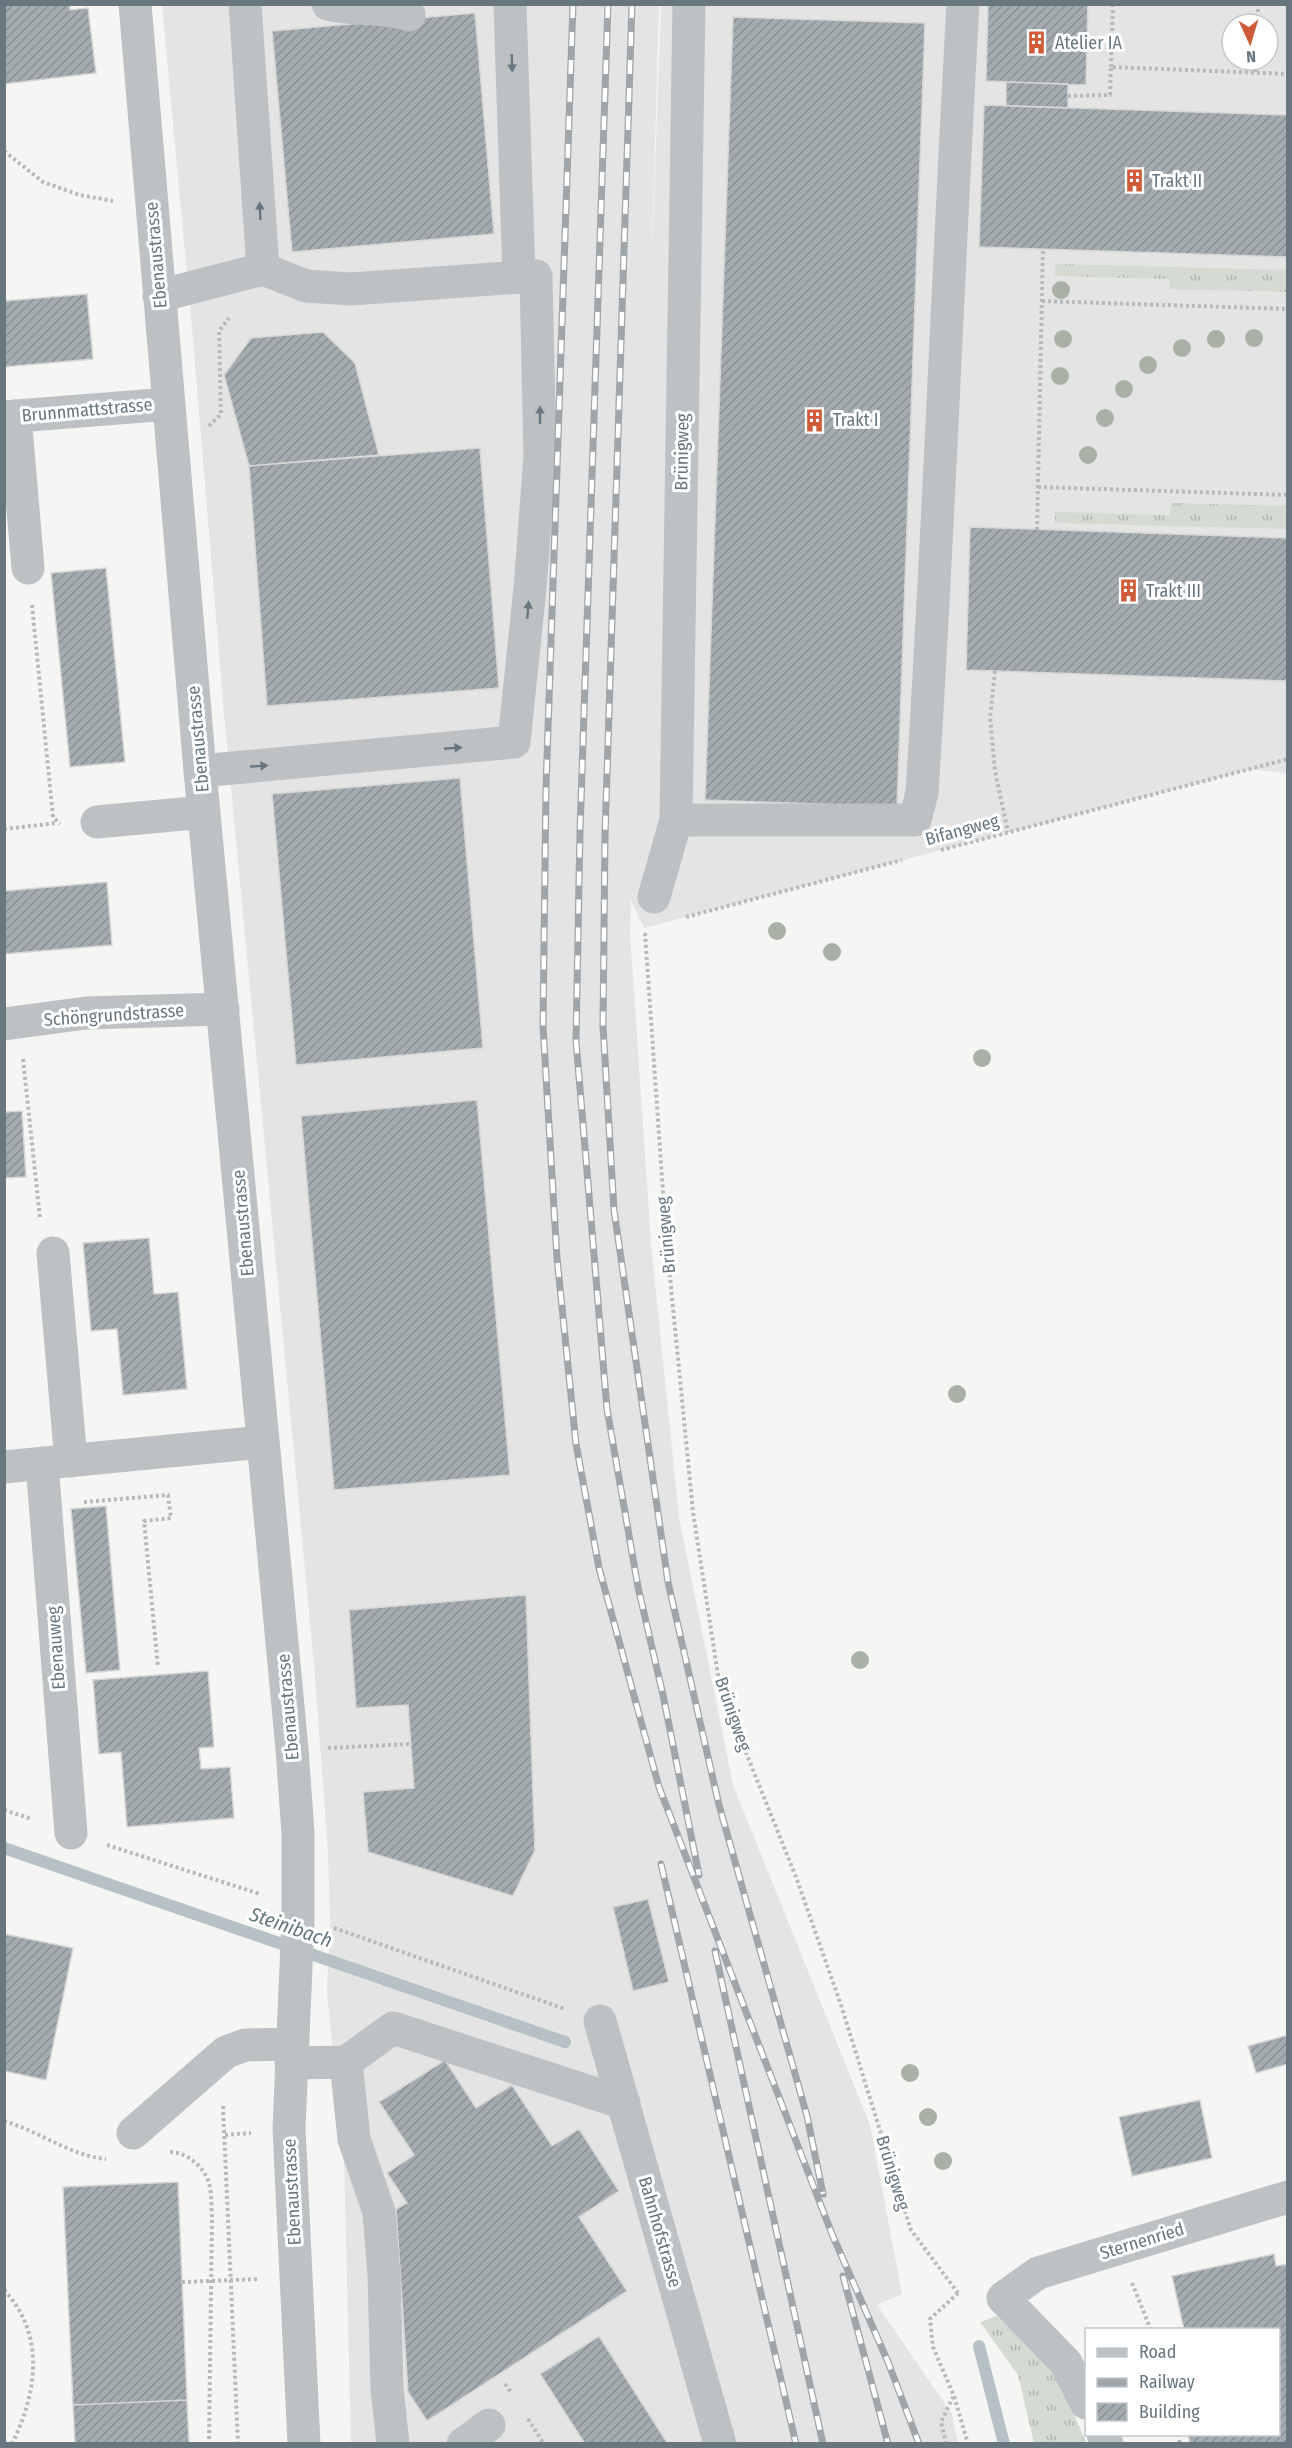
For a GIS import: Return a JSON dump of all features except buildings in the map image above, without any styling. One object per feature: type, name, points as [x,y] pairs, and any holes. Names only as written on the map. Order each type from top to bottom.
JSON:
[{"type":"street","name":"Ebenaustrasse","points":[[135,4],[200,771],[298,1833],[311,1928],[295,1977],[289,2128],[304,2444]]},
{"type":"street","points":[[246,4],[263,269]]},
{"type":"street","points":[[328,4],[347,9],[394,10],[409,15]]},
{"type":"street","points":[[510,4],[519,277]]},
{"type":"street","name":"Brünigweg","points":[[654,897],[676,820],[689,4]]},
{"type":"street","points":[[676,820],[915,820],[922,793],[936,571],[949,255],[963,4]]},
{"type":"street","points":[[159,296],[263,269],[306,286],[351,289],[536,276],[540,456],[530,599],[514,742],[200,771]]},
{"type":"street","name":"Brunnmattstrasse","points":[[10,417],[169,404]]},
{"type":"street","points":[[10,417],[28,568]]},
{"type":"street","points":[[97,822],[204,812]]},
{"type":"street","name":"Schöngrundstrasse","points":[[4,1024],[86,1013],[223,1009]]},
{"type":"street","name":"Ebenauweg","points":[[52,1253],[57,1462],[45,1505],[70,1833]]},
{"type":"street","points":[[4,1467],[263,1442]]},
{"type":"street","name":"Bahnhofstrasse","points":[[600,2021],[720,2444]]},
{"type":"street","points":[[133,2133],[221,2057],[244,2045],[346,2062],[393,2028],[624,2103]]},
{"type":"street","points":[[346,2062],[354,2139],[379,2212],[384,2276],[387,2388],[393,2444]]},
{"type":"street","name":"Sternenried","points":[[1085,2401],[1066,2363],[1003,2298],[1038,2273],[1287,2197]]},
{"type":"street","points":[[463,2444],[489,2425]]},
{"type":"path","points":[[1068,96],[1110,95],[1113,4]]},
{"type":"path","points":[[1111,67],[1220,71]]},
{"type":"path","points":[[1256,72],[1287,74]]},
{"type":"path","points":[[4,152],[43,182],[80,195],[112,201],[152,200]]},
{"type":"path","points":[[1037,530],[1043,248]]},
{"type":"path","points":[[1042,301],[1287,309]]},
{"type":"path","points":[[213,422],[221,414],[219,331],[233,313]]},
{"type":"path","points":[[1038,487],[1287,495]]},
{"type":"path","points":[[28,568],[53,817],[58,823]]},
{"type":"path","points":[[995,671],[990,717],[995,771],[1008,832]]},
{"type":"path","name":"Bifangweg","points":[[939,850],[1287,759]]},
{"type":"path","points":[[4,829],[58,823],[65,825],[97,822]]},
{"type":"path","name":"Bifangweg","points":[[678,919],[905,859]]},
{"type":"path","name":"Brünigweg","points":[[644,928],[666,1236],[692,1501],[720,1688],[796,1876],[841,2005],[911,2230],[958,2293],[930,2319],[933,2348],[954,2396],[968,2444]]},
{"type":"path","points":[[22,1057],[39,1214],[52,1253]]},
{"type":"path","points":[[45,1505],[168,1495],[171,1518],[144,1521],[158,1666]]},
{"type":"path","points":[[292,1749],[411,1744]]},
{"type":"path","points":[[4,1810],[270,1897]]},
{"type":"path","points":[[311,1928],[600,2021]]},
{"type":"path","points":[[221,2057],[238,2444]]},
{"type":"path","points":[[4,2121],[22,2126],[80,2152],[110,2159]]},
{"type":"path","points":[[225,2135],[254,2133]]},
{"type":"path","points":[[161,2152],[178,2152],[198,2163],[209,2182],[212,2217],[209,2444]]},
{"type":"path","points":[[1119,2248],[1149,2328]]},
{"type":"path","points":[[182,2282],[260,2279]]},
{"type":"path","points":[[4,2290],[25,2320],[33,2347],[34,2364],[32,2389],[25,2419],[12,2444]]},
{"type":"path","points":[[946,2444],[941,2422],[954,2396]]},
{"type":"shaded area","points":[[162,5],[659,5],[651,282],[661,5],[1287,5],[1287,775],[1251,769],[644,928],[631,900],[630,933],[651,1244],[679,1517],[733,1785],[870,2125],[902,2294],[877,2305],[952,2414],[958,2443],[351,2443],[344,2159],[327,1993],[330,1917],[328,1853],[315,1675],[224,714]]},
{"type":"green space","points":[[1055,264],[1287,270],[1287,292],[1170,289],[1170,279],[1055,276]]},
{"type":"green space","points":[[1171,503],[1287,506],[1287,529],[1055,523],[1055,512],[1170,515]]},
{"type":"green space","points":[[997,2316],[1057,2373],[1086,2443],[1034,2443],[1018,2375],[980,2322]]},
{"type":"waterway","name":"Steinibach","points":[[4,1848],[565,2042]]},
{"type":"waterway","name":"Steinibach","points":[[979,2346],[1004,2444]]},
{"type":"railway","points":[[573,4],[546,787],[543,1026],[557,1258],[576,1444],[599,1568],[659,1787],[832,2234],[888,2362],[919,2444]]},
{"type":"railway","points":[[608,4],[580,831],[576,1041],[607,1409],[638,1587],[663,1695],[699,1875]]},
{"type":"railway","points":[[632,4],[605,836],[603,1026],[614,1210],[668,1582],[719,1805],[807,2116],[823,2194]]},
{"type":"railway","points":[[661,1864],[796,2444]]},
{"type":"railway","points":[[715,1951],[823,2444]]},
{"type":"railway","points":[[843,2276],[888,2444]]},
{"type":"place","name":"Atelier IA","points":[[1037,43]]},
{"type":"place","name":"Trakt II","points":[[1134,181]]},
{"type":"place","name":"Trakt I","points":[[815,420]]},
{"type":"place","name":"Trakt III","points":[[1128,591]]}]
